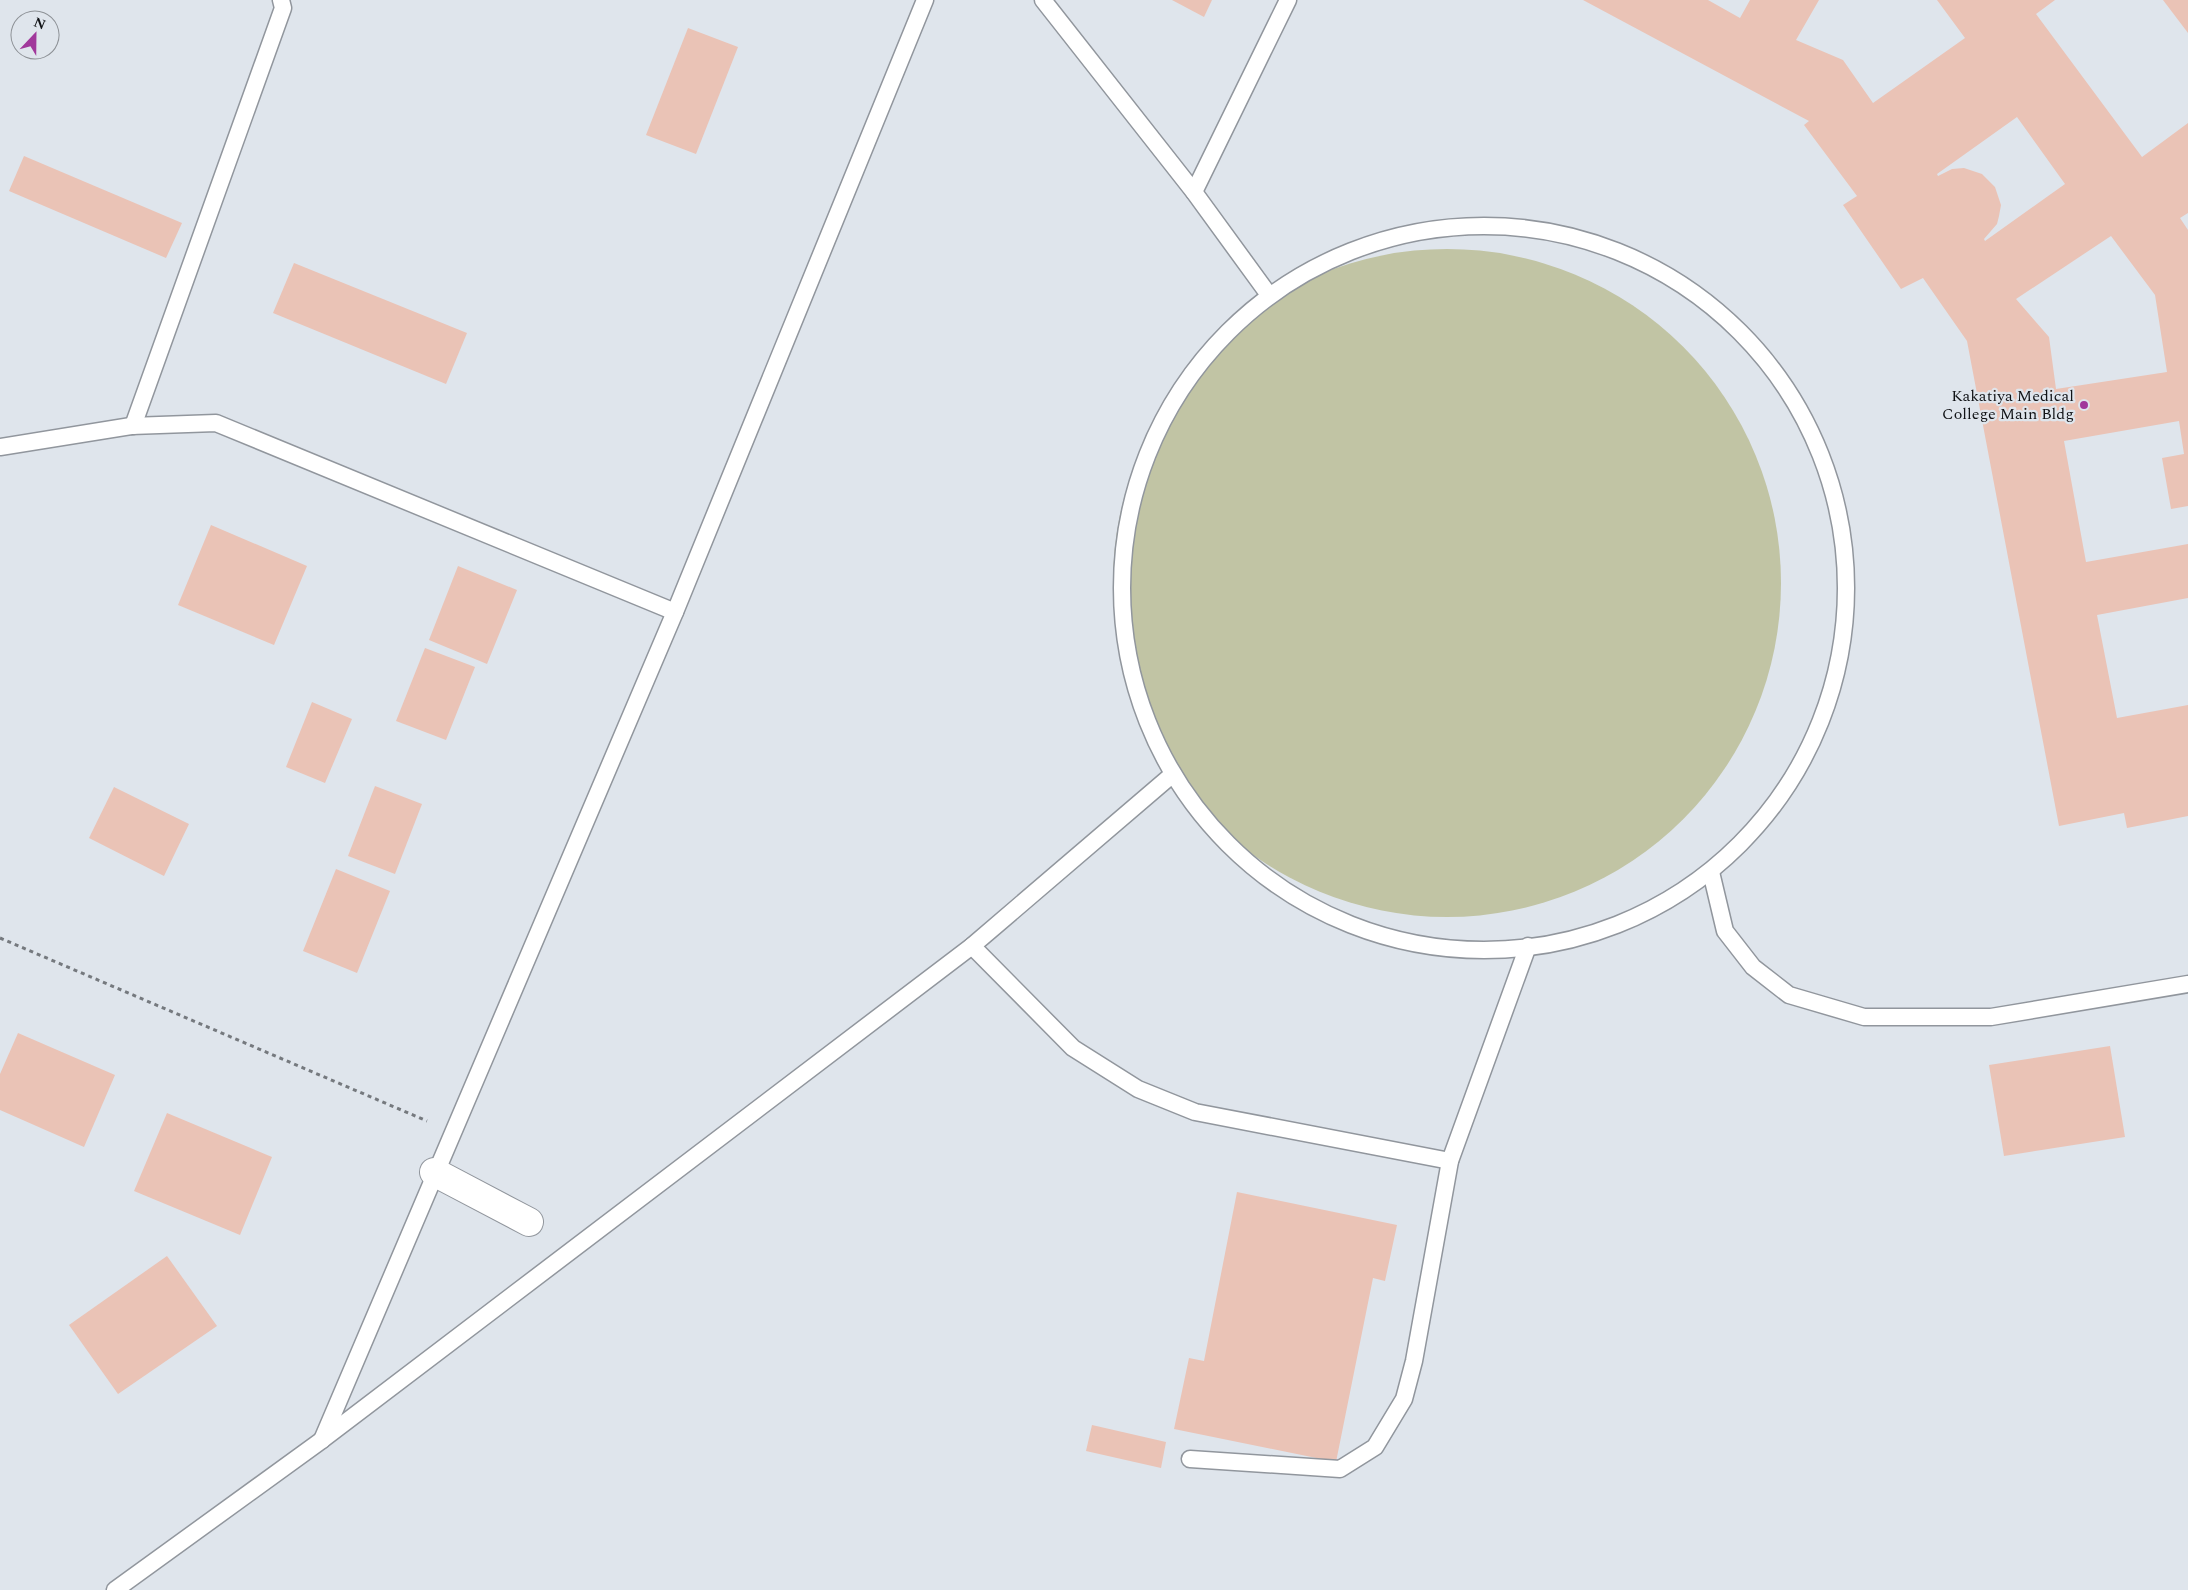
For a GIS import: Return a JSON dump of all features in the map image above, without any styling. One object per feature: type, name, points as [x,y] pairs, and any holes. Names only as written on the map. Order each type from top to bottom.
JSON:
[{"type":"street","points":[[434,1172],[529,1222]]},
{"type":"lane","points":[[134,426],[283,8],[281,0]]},
{"type":"lane","points":[[322,1440],[451,1132],[675,612],[925,0]]},
{"type":"lane","points":[[1043,0],[1194,192],[1269,295]]},
{"type":"lane","points":[[1194,192],[1288,0]]},
{"type":"lane","points":[[1436,228],[1528,228],[1616,251],[1688,288],[1750,340],[1798,405],[1831,479],[1847,557],[1848,617],[1838,676],[1815,741],[1791,785],[1755,832],[1711,872],[1636,918],[1552,944],[1464,950],[1377,934],[1296,898],[1227,843],[1173,774],[1143,714],[1126,649],[1120,582],[1127,516],[1146,451],[1177,392],[1218,339],[1269,295],[1348,251],[1436,228]]},
{"type":"lane","points":[[0,447],[134,426],[216,423],[675,612]]},
{"type":"lane","points":[[115,1590],[322,1440],[972,946],[1173,774]]},
{"type":"lane","points":[[1711,872],[1726,931],[1753,967],[1789,995],[1864,1016],[1991,1017],[2188,984]]},
{"type":"lane","points":[[972,946],[1073,1048],[1138,1089],[1195,1112],[1450,1161]]},
{"type":"lane","points":[[1190,1459],[1340,1469],[1375,1447],[1404,1399],[1414,1361],[1450,1161],[1528,946]]},
{"type":"path","points":[[0,938],[451,1132]]},
{"type":"green space","points":[[1447,249],[1480,251],[1512,256],[1544,264],[1575,275],[1632,305],[1659,325],[1683,347],[1705,371],[1725,398],[1755,455],[1766,486],[1774,518],[1779,550],[1781,583],[1779,616],[1774,648],[1766,680],[1755,711],[1725,768],[1705,795],[1683,819],[1659,841],[1632,861],[1575,891],[1544,902],[1512,910],[1480,915],[1447,917],[1414,915],[1382,910],[1350,902],[1319,891],[1262,861],[1235,841],[1211,819],[1189,795],[1169,768],[1139,711],[1128,680],[1120,648],[1115,616],[1113,583],[1115,550],[1120,518],[1128,486],[1139,455],[1169,398],[1189,371],[1211,347],[1235,325],[1262,305],[1319,275],[1350,264],[1382,256],[1414,251]]},
{"type":"building","points":[[1172,0],[1212,0],[1204,17]]},
{"type":"building","name":"Kakatiya Medical College Main Bldg","points":[[1583,0],[1708,0],[1740,18],[1750,0],[1819,0],[1796,40],[1843,60],[1873,103],[1965,38],[1937,0],[2055,0],[2036,14],[2142,157],[2188,123],[2188,213],[2180,218],[2188,230],[2188,506],[2171,509],[2162,458],[2184,454],[2179,421],[2064,441],[2086,562],[2188,544],[2188,598],[2097,615],[2117,718],[2188,705],[2188,816],[2127,828],[2124,813],[2059,826],[1967,341],[1923,278],[1901,289],[1843,205],[1857,196],[1804,125],[1809,121]],"holes":[[[2017,117],[2065,184],[1985,241],[1984,239],[1997,224],[1999,216],[2001,205],[1995,187],[1982,174],[1964,168],[1952,169],[1938,176],[1937,174]],[[2111,236],[2155,295],[2167,372],[2056,389],[2049,337],[2016,299]]]},
{"type":"building","points":[[2163,0],[2188,0],[2188,33]]},
{"type":"building","points":[[688,28],[738,47],[696,154],[646,135]]},
{"type":"building","points":[[24,156],[182,223],[166,258],[9,191]]},
{"type":"building","points":[[294,263],[467,333],[446,384],[273,313]]},
{"type":"building","points":[[211,525],[307,566],[274,645],[178,605]]},
{"type":"building","points":[[458,566],[517,590],[487,664],[429,640]]},
{"type":"building","points":[[425,648],[475,667],[446,740],[396,721]]},
{"type":"building","points":[[312,702],[352,719],[325,783],[286,767]]},
{"type":"building","points":[[375,786],[422,804],[395,874],[348,856]]},
{"type":"building","points":[[114,787],[189,824],[164,876],[89,838]]},
{"type":"building","points":[[336,869],[390,891],[357,973],[303,951]]},
{"type":"building","points":[[18,1033],[115,1075],[84,1147],[0,1110],[0,1074]]},
{"type":"building","points":[[2110,1046],[2125,1137],[2004,1156],[1989,1065]]},
{"type":"building","points":[[167,1113],[272,1157],[240,1235],[134,1191]]},
{"type":"building","points":[[1237,1192],[1397,1225],[1385,1281],[1373,1278],[1336,1462],[1174,1429],[1189,1358],[1204,1361]]},
{"type":"building","points":[[167,1256],[217,1326],[118,1394],[69,1325]]},
{"type":"building","points":[[1092,1425],[1166,1442],[1161,1468],[1086,1451]]},
{"type":"place","name":"Kakatiya Medical College Main Bldg","points":[[2084,405]]}]
